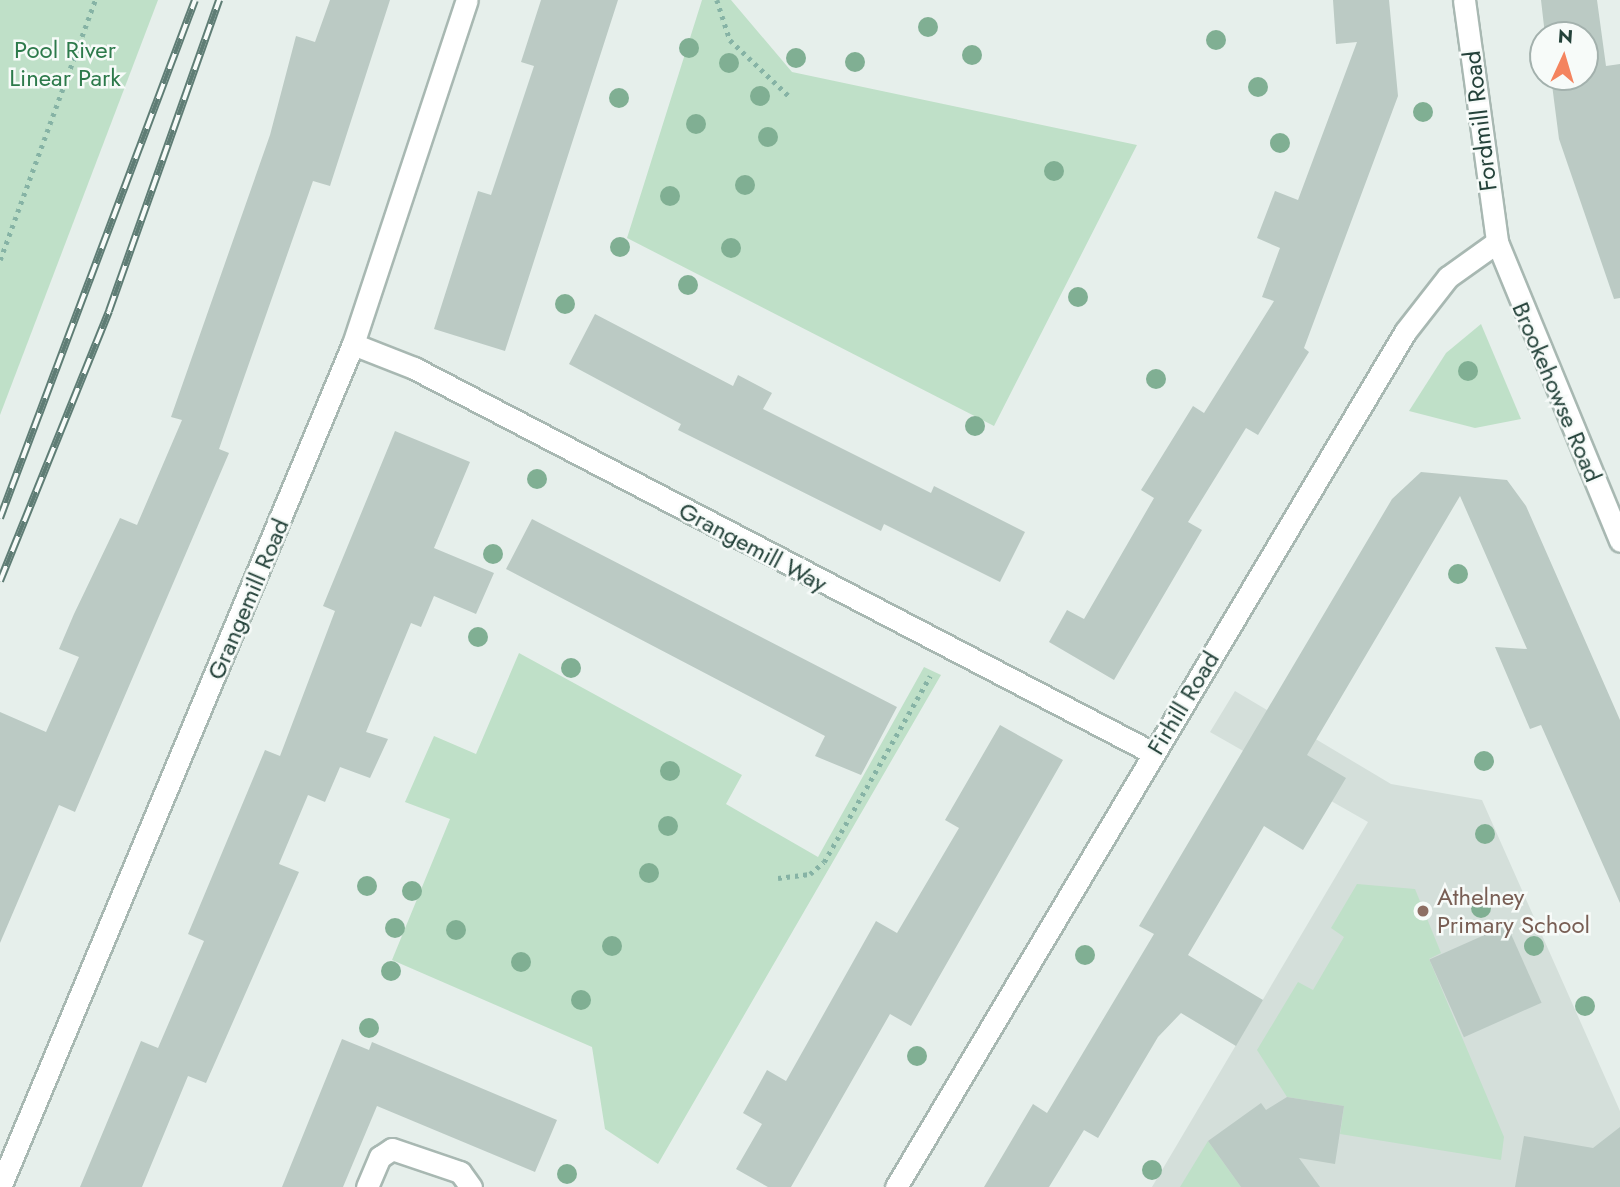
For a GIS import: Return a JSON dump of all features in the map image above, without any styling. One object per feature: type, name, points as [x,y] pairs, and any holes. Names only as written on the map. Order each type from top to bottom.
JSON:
[{"type":"street","name":"Grangemill Road","points":[[0,1187],[353,344],[467,0]]},
{"type":"street","name":"Fordmill Road","points":[[1464,0],[1497,242]]},
{"type":"street","name":"Brookehowse Road","points":[[1497,242],[1620,541]]},
{"type":"street","name":"Firhill Road","points":[[896,1187],[1405,332],[1448,277],[1497,242]]},
{"type":"street","name":"Grangemill Way","points":[[353,344],[414,368],[1153,753]]},
{"type":"street","points":[[368,1187],[380,1157],[392,1149],[460,1172],[471,1187]]},
{"type":"path","points":[[0,260],[95,0]]},
{"type":"path","points":[[717,0],[730,40],[790,97]]},
{"type":"path","points":[[778,878],[810,874],[824,862],[933,670]]},
{"type":"shaded area","name":"Athelney Primary School","points":[[1235,691],[1391,784],[1482,800],[1620,1111],[1620,1187],[1152,1187],[1368,822],[1210,732]]},
{"type":"green space","name":"Pool River Linear Park","points":[[0,0],[158,0],[0,415]]},
{"type":"green space","points":[[702,0],[731,0],[792,72],[1137,145],[994,426],[627,238]]},
{"type":"green space","points":[[1481,324],[1521,419],[1475,428],[1409,411],[1446,353]]},
{"type":"green space","points":[[519,653],[742,775],[726,804],[818,857],[924,667],[941,675],[658,1164],[605,1129],[592,1047],[392,960],[450,819],[405,802],[434,736],[476,754]]},
{"type":"green space","points":[[1357,884],[1415,889],[1441,953],[1429,959],[1504,1137],[1501,1160],[1340,1134],[1344,1106],[1287,1097],[1257,1050],[1298,982],[1313,990],[1344,937],[1331,928]]},
{"type":"green space","points":[[1208,1141],[1241,1187],[1180,1187]]},
{"type":"building","points":[[330,0],[390,0],[330,186],[313,181],[219,449],[229,453],[75,812],[59,805],[0,943],[0,712],[46,732],[79,657],[59,649],[74,614],[120,518],[137,525],[182,420],[171,417],[270,135],[296,36],[315,42]]},
{"type":"building","points":[[541,0],[618,0],[505,351],[434,329],[478,191],[491,195],[534,66],[521,62]]},
{"type":"building","points":[[1333,0],[1389,0],[1398,96],[1304,348],[1309,352],[1258,435],[1246,428],[1188,522],[1202,530],[1114,680],[1049,642],[1067,610],[1084,619],[1154,498],[1141,490],[1193,406],[1204,413],[1274,301],[1262,297],[1280,248],[1257,238],[1275,191],[1298,200],[1357,42],[1336,44]]},
{"type":"building","points":[[1541,0],[1597,0],[1606,66],[1620,64],[1620,298],[1614,299],[1559,139],[1553,91],[1599,91],[1599,21],[1543,21]]},
{"type":"building","points":[[595,314],[733,386],[738,375],[772,393],[763,409],[931,493],[934,486],[1025,532],[1000,582],[884,524],[881,531],[678,430],[681,424],[569,364]]},
{"type":"building","points":[[395,431],[470,462],[434,548],[494,573],[476,614],[434,596],[421,627],[411,623],[366,732],[388,739],[370,778],[340,767],[325,802],[308,795],[279,864],[299,872],[206,1083],[188,1076],[142,1187],[80,1187],[141,1041],[158,1048],[204,941],[188,934],[265,750],[280,756],[335,611],[323,606]]},
{"type":"building","points":[[1421,472],[1507,480],[1526,506],[1620,720],[1620,903],[1541,725],[1530,729],[1495,647],[1527,649],[1460,496],[1307,755],[1346,778],[1303,850],[1264,826],[1188,955],[1263,1000],[1236,1046],[1181,1013],[1158,1037],[1098,1138],[1084,1130],[1049,1187],[984,1187],[1033,1104],[1047,1113],[1154,934],[1139,926],[1392,499]]},
{"type":"building","points":[[532,519],[897,707],[861,775],[815,756],[825,736],[506,569]]},
{"type":"building","points":[[1000,725],[1063,760],[911,1026],[890,1014],[791,1187],[768,1187],[736,1169],[762,1124],[743,1113],[767,1070],[786,1081],[876,921],[897,933],[959,828],[945,820]]},
{"type":"building","points":[[1507,925],[1542,1003],[1464,1037],[1429,960]]},
{"type":"building","points":[[342,1039],[369,1050],[372,1042],[557,1120],[535,1172],[377,1106],[343,1187],[282,1187]]},
{"type":"building","points":[[1287,1097],[1344,1106],[1335,1164],[1299,1158],[1320,1187],[1241,1187],[1208,1141],[1261,1103],[1266,1110]]},
{"type":"building","points":[[1620,1127],[1620,1187],[1515,1187],[1524,1136],[1593,1148]]},
{"type":"railway","points":[[0,518],[195,0]]},
{"type":"railway","points":[[0,581],[109,311],[219,0]]},
{"type":"place","name":"Athelney Primary School","points":[[1423,911]]}]
